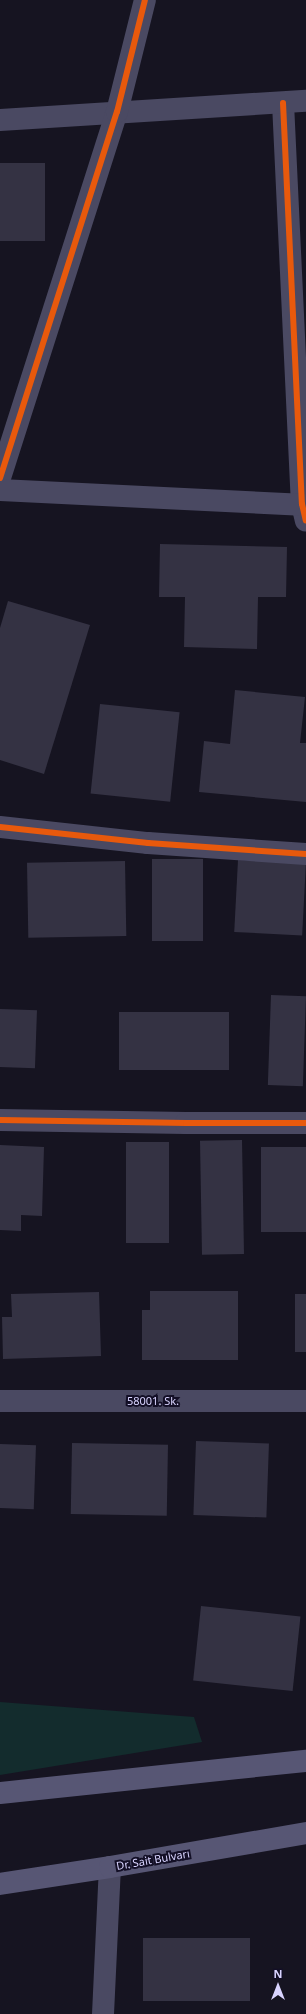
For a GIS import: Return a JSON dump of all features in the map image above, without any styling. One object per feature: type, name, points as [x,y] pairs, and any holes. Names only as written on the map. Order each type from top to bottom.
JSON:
[{"type":"main road","points":[[0,1793],[306,1761]]},
{"type":"main road","name":"Dr. Sait Bulvarı","points":[[0,1884],[110,1867],[306,1833]]},
{"type":"street","points":[[0,478],[117,112],[145,0]]},
{"type":"street","points":[[0,120],[306,101]]},
{"type":"street","points":[[0,490],[305,510],[283,103]]},
{"type":"street","points":[[0,827],[148,843],[306,854]]},
{"type":"street","points":[[0,1120],[306,1123]]},
{"type":"street","name":"58001. Sk.","points":[[0,1401],[306,1401]]},
{"type":"street","points":[[102,2014],[110,1867]]},
{"type":"green space","points":[[0,1702],[194,1717],[202,1742],[0,1775]]},
{"type":"building","points":[[0,163],[45,163],[45,241],[0,241]]},
{"type":"building","points":[[160,544],[287,547],[286,597],[258,597],[257,649],[184,647],[185,597],[159,597]]},
{"type":"building","points":[[8,601],[90,625],[44,774],[0,760],[0,628]]},
{"type":"building","points":[[235,690],[305,697],[300,743],[306,743],[306,802],[199,792],[204,741],[230,744]]},
{"type":"building","points":[[100,704],[180,712],[170,802],[91,794]]},
{"type":"building","points":[[152,859],[203,859],[203,941],[152,941]]},
{"type":"building","points":[[238,860],[306,864],[302,935],[234,932]]},
{"type":"building","points":[[125,861],[126,936],[28,938],[27,863]]},
{"type":"building","points":[[271,995],[306,996],[303,1086],[268,1085]]},
{"type":"building","points":[[0,1009],[37,1010],[35,1068],[0,1067]]},
{"type":"building","points":[[119,1012],[229,1012],[229,1070],[119,1070]]},
{"type":"building","points":[[242,1140],[244,1254],[202,1255],[200,1141]]},
{"type":"building","points":[[126,1142],[169,1142],[169,1243],[126,1243]]},
{"type":"building","points":[[0,1145],[44,1147],[42,1216],[21,1215],[21,1231],[0,1230]]},
{"type":"building","points":[[261,1147],[306,1147],[306,1232],[261,1232]]},
{"type":"building","points":[[150,1291],[238,1291],[238,1360],[142,1360],[142,1310],[150,1310]]},
{"type":"building","points":[[99,1292],[101,1356],[3,1359],[2,1317],[12,1317],[11,1294]]},
{"type":"building","points":[[295,1294],[306,1294],[306,1352],[295,1352]]},
{"type":"building","points":[[196,1441],[269,1444],[266,1518],[193,1515]]},
{"type":"building","points":[[72,1443],[168,1445],[167,1516],[71,1514]]},
{"type":"building","points":[[0,1444],[36,1445],[34,1509],[0,1508]]},
{"type":"building","points":[[201,1606],[300,1616],[293,1691],[193,1681]]},
{"type":"building","points":[[143,1938],[250,1938],[250,2001],[143,2001]]},
{"type":"cycle path","points":[[0,478],[117,112],[145,0]]},
{"type":"cycle path","points":[[283,103],[302,504],[306,521]]},
{"type":"cycle path","points":[[0,827],[148,843],[306,854]]},
{"type":"cycle path","points":[[0,1120],[306,1123]]}]
